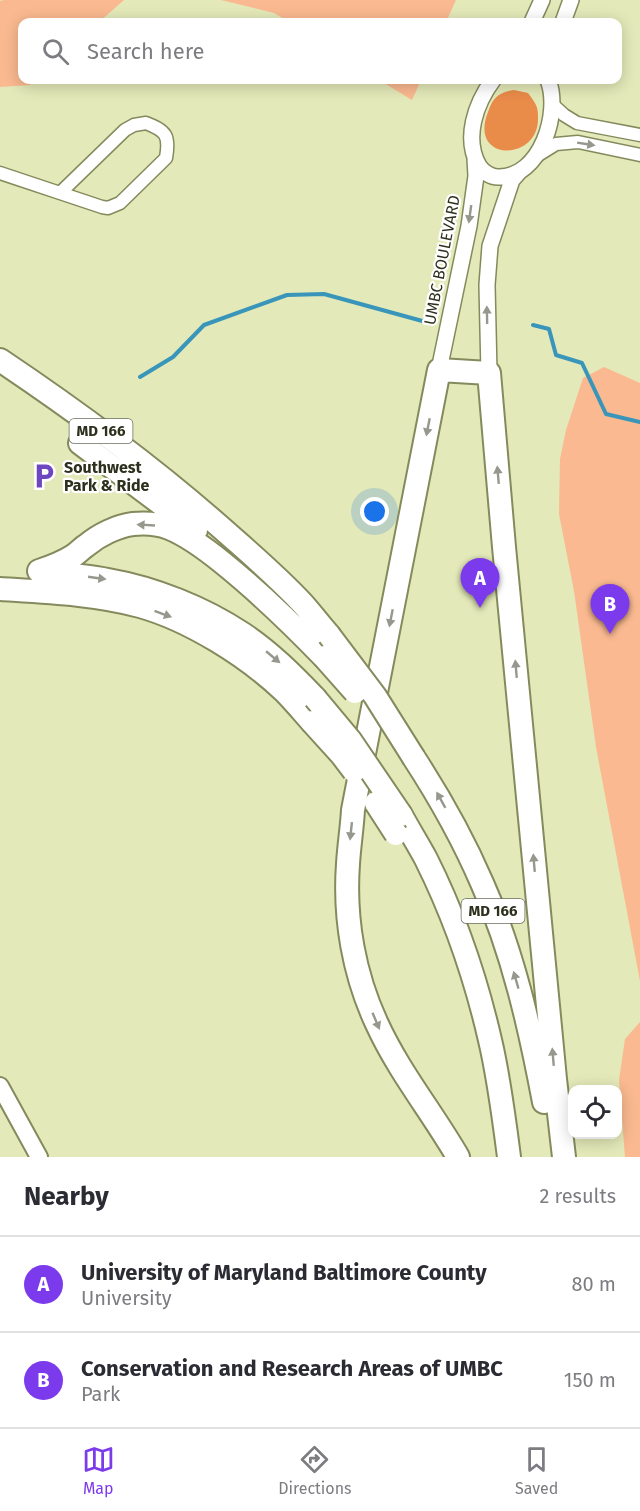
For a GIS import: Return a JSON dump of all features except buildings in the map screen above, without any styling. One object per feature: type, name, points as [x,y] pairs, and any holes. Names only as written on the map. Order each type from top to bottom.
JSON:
[{"type":"highway","name":"MD 166","points":[[0,360],[92,424],[150,468],[262,564],[302,603],[327,646],[375,696],[438,795],[460,836],[500,929],[528,1027],[554,1157]]},
{"type":"highway","points":[[458,1157],[400,1066],[377,1024],[352,948],[348,910],[348,865],[353,810],[439,370],[489,374],[564,1157]]},
{"type":"highway","points":[[80,443],[254,575],[296,612],[327,646]]},
{"type":"highway","points":[[327,646],[290,621],[206,549],[168,528],[132,524],[114,529],[75,555],[57,565],[39,571],[110,580],[144,588],[208,614],[243,634],[274,657],[315,698],[350,740],[399,825]]},
{"type":"highway","name":"MD 166","points":[[0,589],[107,599],[141,607],[201,632],[234,652],[285,692],[341,754],[368,790],[399,825],[415,866],[435,905],[469,997],[509,1157]]},
{"type":"highway","points":[[0,597],[65,594]]},
{"type":"main road","points":[[0,1086],[39,1157]]},
{"type":"street","points":[[534,18],[542,0]]},
{"type":"street","points":[[565,18],[572,0]]},
{"type":"street","name":"UMBC BOULEVARD","points":[[439,370],[469,226],[476,176],[472,137],[475,115],[491,84]]},
{"type":"street","points":[[534,157],[548,132],[552,104],[549,84]]},
{"type":"street","points":[[552,104],[577,123],[640,135]]},
{"type":"street","points":[[0,173],[60,193],[102,207],[108,207],[120,203],[166,158],[167,137],[160,129],[146,123],[134,125],[125,130],[60,193]]},
{"type":"street","points":[[489,374],[487,285],[490,246],[512,180],[534,157],[556,144],[578,142],[640,155]]},
{"type":"street","points":[[474,156],[481,169],[491,176],[509,176],[519,172]]},
{"type":"shaded area","points":[[124,0],[104,18],[18,18],[18,84],[31,84],[0,87],[0,1]]},
{"type":"shaded area","points":[[221,0],[456,0],[448,18],[282,18],[274,13]]},
{"type":"shaded area","points":[[386,84],[419,84],[412,100]]},
{"type":"shaded area","points":[[514,90],[528,93],[537,107],[538,119],[535,133],[527,143],[517,149],[495,148],[487,140],[484,128],[488,112],[494,99],[504,92]]},
{"type":"shaded area","points":[[604,367],[640,383],[640,981],[596,747],[574,591],[559,514],[560,459],[566,430],[583,378]]},
{"type":"shaded area","points":[[640,1022],[640,1157],[625,1157],[622,1085],[619,1085],[619,1080],[625,1039]]},
{"type":"waterway","points":[[140,377],[173,357],[204,325],[287,295],[324,294],[426,322]]},
{"type":"waterway","points":[[533,325],[549,329],[556,355],[582,363],[606,414],[640,422]]},
{"type":"place","name":"Southwest Park & Ride","points":[[44,476]]},
{"type":"place","name":"University of Maryland Baltimore County","points":[[480,608]]},
{"type":"place","name":"Conservation and Research Areas of UMBC","points":[[610,634]]}]
